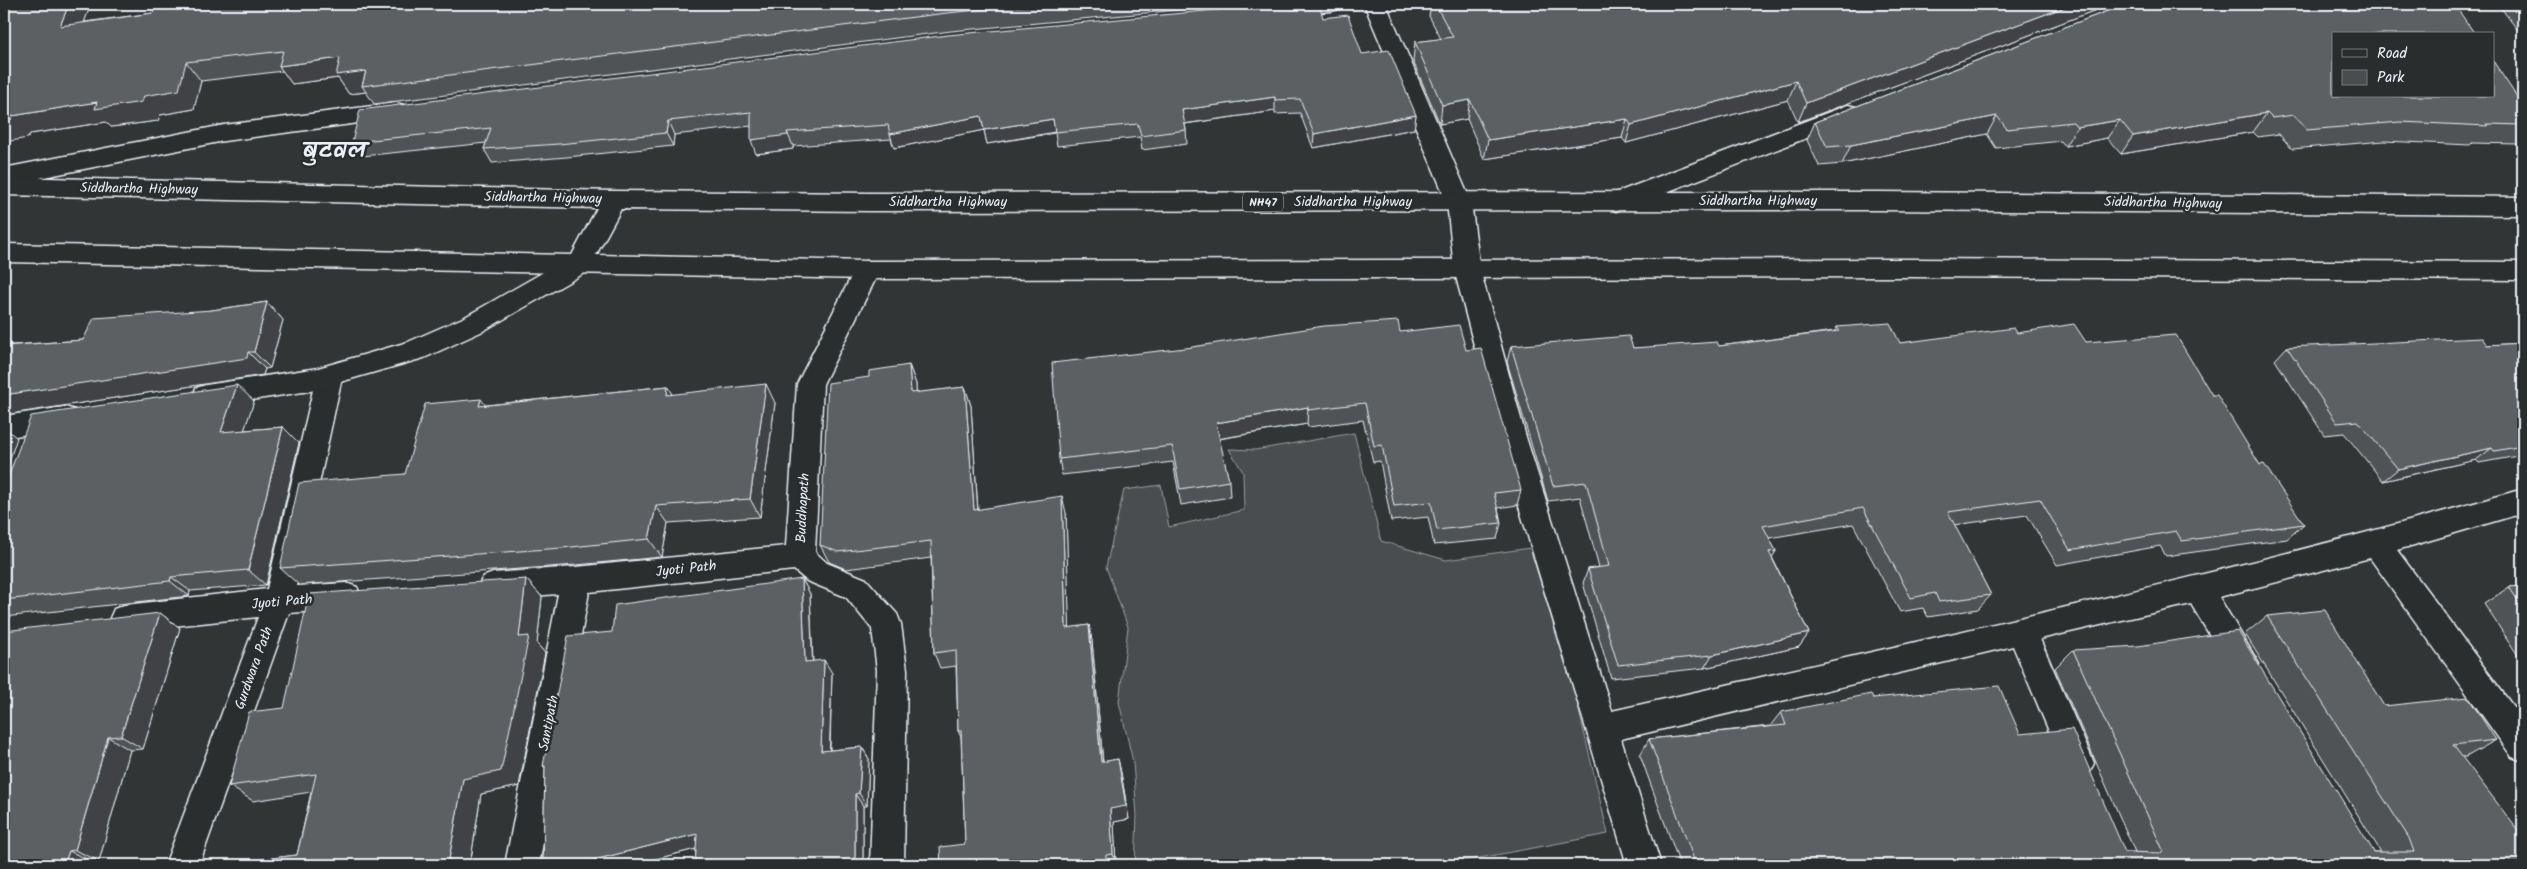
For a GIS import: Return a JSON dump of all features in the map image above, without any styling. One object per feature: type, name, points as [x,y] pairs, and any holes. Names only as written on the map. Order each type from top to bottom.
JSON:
[{"type":"main road","points":[[1262,10],[1330,4]]},
{"type":"main road","points":[[1375,4],[1459,202],[1467,269],[1512,437],[1603,728],[1641,865]]},
{"type":"main road","points":[[1616,202],[1867,106]]},
{"type":"main road","points":[[4,177],[224,132],[421,108]]},
{"type":"main road","name":"Siddhartha Highway","points":[[4,186],[614,200],[872,202],[1878,201],[2523,206]]},
{"type":"main road","points":[[182,399],[328,378],[328,375],[415,351],[474,324],[579,264],[614,200]]},
{"type":"main road","points":[[4,253],[867,270],[1911,268],[2523,272]]},
{"type":"main road","name":"Buddhapath","points":[[867,270],[810,384],[800,557],[817,572],[856,588],[886,624],[892,670],[887,865]]},
{"type":"main road","name":"Gurdwara Path","points":[[182,865],[279,601],[328,378]]},
{"type":"main road","points":[[4,427],[86,414]]},
{"type":"main road","points":[[30,448],[39,422]]},
{"type":"main road","points":[[1603,728],[2022,632],[2198,589],[2376,544],[2523,501]]},
{"type":"main road","points":[[2376,544],[2523,746]]},
{"type":"main road","name":"Jyoti Path","points":[[467,588],[576,580],[800,557]]},
{"type":"main road","name":"Santipath","points":[[522,865],[576,580]]},
{"type":"main road","points":[[2198,589],[2260,690]]},
{"type":"main road","name":"Jyoti Path","points":[[102,621],[279,601],[368,595]]},
{"type":"main road","points":[[2022,632],[2091,793]]},
{"type":"green space","points":[[1354,433],[1381,541],[1446,560],[1530,548],[1575,694],[1608,834],[1442,865],[1135,865],[1137,816],[1133,762],[1119,702],[1128,627],[1106,567],[1124,490],[1161,485],[1169,527],[1244,510],[1243,472],[1229,449],[1255,450]]},
{"type":"building","points":[[4,4],[69,4],[60,26],[153,13],[156,4],[1041,4],[947,13],[362,86],[366,71],[336,75],[340,58],[279,66],[283,51],[186,62],[179,90],[144,96],[142,102],[95,109],[97,102],[12,116],[11,120],[4,121]]},
{"type":"building","points":[[1280,4],[1319,4],[1323,18],[1348,15],[1362,54],[1389,50],[1416,115],[1314,134],[1300,99],[1275,100],[1275,97],[1182,110],[1186,130],[1141,136],[1138,124],[1055,132],[1053,119],[984,130],[981,116],[890,134],[888,125],[787,132],[788,135],[751,140],[751,112],[668,121],[666,133],[559,144],[484,149],[491,128],[352,142],[360,110],[948,35]]},
{"type":"building","points":[[1435,4],[2073,4],[1806,103],[1796,81],[1631,125],[1627,119],[1488,140],[1470,100],[1442,105],[1415,42],[1453,37]]},
{"type":"building","points":[[2126,4],[2454,4],[2474,32],[2332,32],[2332,98],[2494,98],[2494,62],[2523,106],[2523,125],[2486,124],[2488,126],[2400,122],[2307,130],[2294,115],[2272,118],[2267,113],[2133,136],[2120,120],[2077,127],[2073,122],[2007,129],[1997,116],[1851,145],[1827,147],[1815,122]]},
{"type":"building","points":[[267,302],[254,352],[248,352],[247,358],[4,395],[4,346],[83,340],[94,318],[212,310]]},
{"type":"building","points":[[1398,321],[1400,332],[1459,325],[1466,350],[1481,348],[1521,490],[1494,493],[1501,523],[1437,530],[1431,502],[1394,506],[1382,445],[1374,446],[1365,403],[1308,410],[1308,407],[1216,423],[1229,481],[1180,489],[1172,446],[1059,459],[1052,363],[1186,348],[1324,326]]},
{"type":"building","points":[[1890,323],[1900,343],[2014,328],[2017,333],[2074,324],[2086,342],[2176,335],[2212,395],[2217,395],[2260,465],[2264,464],[2304,524],[2182,541],[2176,531],[2070,550],[2040,499],[1948,512],[1991,595],[1939,602],[1935,593],[1911,598],[1863,508],[1763,526],[1776,551],[1769,552],[1809,633],[1712,655],[1618,665],[1588,569],[1609,566],[1586,482],[1553,486],[1511,346],[1629,336],[1633,348],[1717,342],[1719,346],[1839,331],[1837,327]]},
{"type":"building","points":[[2482,338],[2487,345],[2523,343],[2523,446],[2494,451],[2492,448],[2398,469],[2358,421],[2337,423],[2287,347]]},
{"type":"building","points":[[909,365],[911,393],[965,387],[974,510],[1062,496],[1066,628],[1089,625],[1101,762],[1118,759],[1126,806],[1110,809],[1113,854],[1106,855],[1106,865],[941,865],[940,847],[965,844],[961,731],[958,731],[956,650],[934,653],[931,541],[838,552],[820,545],[828,383],[869,377],[869,371]]},
{"type":"building","points":[[766,384],[750,499],[656,506],[649,539],[562,548],[280,568],[299,483],[405,474],[425,404],[481,399],[479,406],[668,386],[667,395]]},
{"type":"building","points":[[237,385],[221,432],[283,427],[248,570],[171,577],[170,581],[4,600],[4,488],[31,416]]},
{"type":"building","points":[[526,579],[519,637],[529,636],[501,771],[463,779],[448,865],[215,865],[297,855],[316,774],[229,786],[249,712],[284,708],[309,594]]},
{"type":"building","points":[[802,579],[805,662],[824,660],[821,751],[862,747],[859,793],[855,794],[855,865],[695,865],[697,834],[574,865],[543,865],[545,766],[543,766],[568,636],[612,632],[615,605]]},
{"type":"building","points":[[2523,586],[2523,608],[2509,587]]},
{"type":"building","points":[[2325,610],[2384,706],[2468,697],[2496,740],[2453,745],[2523,837],[2523,865],[1696,865],[1649,739],[1786,725],[1781,712],[1871,694],[1873,698],[1999,686],[2020,734],[2072,729],[2125,852],[2161,853],[2163,850],[2073,650],[2138,646],[2238,631],[2374,852],[2414,852],[2409,838],[2267,616]]},
{"type":"building","points":[[160,613],[121,736],[108,737],[75,850],[69,851],[64,865],[4,865],[4,631]]},
{"type":"district","name":"बुटवल","points":[[334,151]]}]
